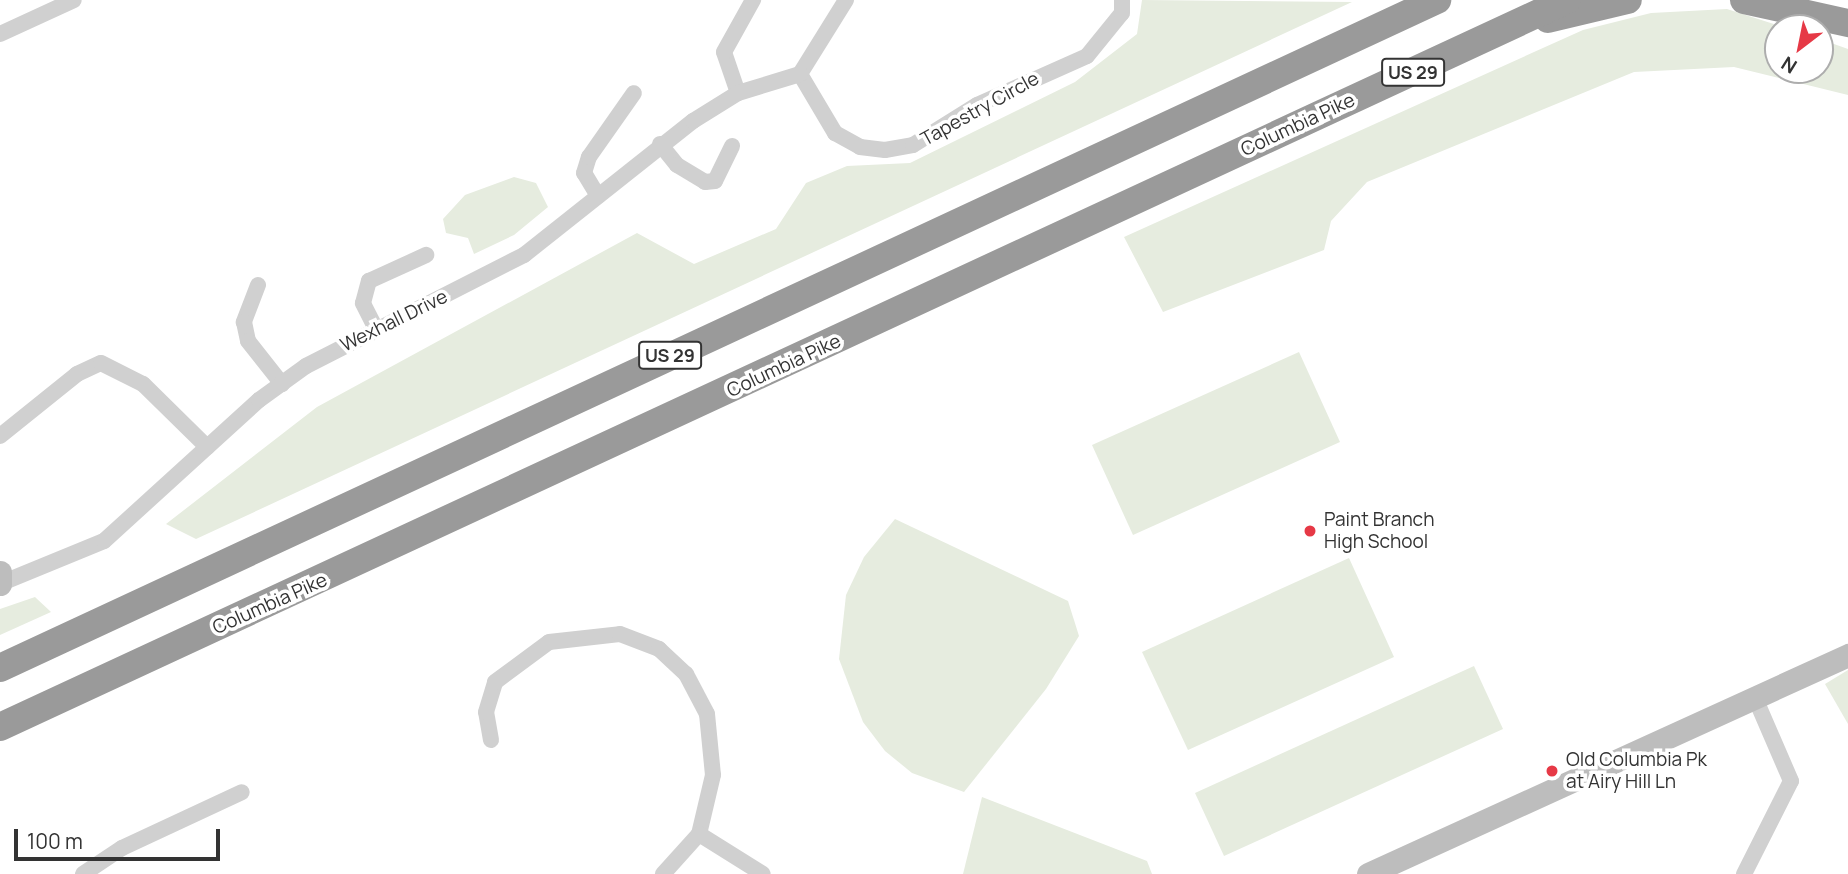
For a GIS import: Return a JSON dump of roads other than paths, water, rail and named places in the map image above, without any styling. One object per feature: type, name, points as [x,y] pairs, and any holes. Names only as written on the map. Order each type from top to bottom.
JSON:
[{"type":"highway","points":[[1340,44],[1420,0]]},
{"type":"highway","name":"US 29","points":[[0,668],[1437,0]]},
{"type":"highway","name":"Columbia Pike","points":[[0,727],[1567,0]]},
{"type":"highway","points":[[1498,32],[1628,0]]},
{"type":"highway","points":[[1744,0],[1848,23]]},
{"type":"main road","points":[[1368,874],[1848,655]]},
{"type":"street","points":[[0,34],[74,0]]},
{"type":"street","points":[[738,93],[724,52],[753,0]]},
{"type":"street","points":[[800,74],[846,0]]},
{"type":"street","name":"Tapestry Circle","points":[[800,74],[835,133],[860,147],[914,145],[977,105],[1087,56],[1107,36],[1122,0]]},
{"type":"street","name":"Wexhall Drive","points":[[1,579],[104,541],[207,447],[282,384],[376,329],[524,255],[660,144],[738,93],[800,74]]},
{"type":"street","points":[[598,196],[584,173],[589,157],[634,93]]},
{"type":"street","points":[[660,144],[677,165],[705,182],[715,181],[732,146]]},
{"type":"street","points":[[376,329],[363,303],[369,281],[426,254]]},
{"type":"street","points":[[258,285],[244,322],[248,341],[282,384]]},
{"type":"street","points":[[0,436],[77,374],[102,363],[143,384],[207,447]]},
{"type":"street","points":[[491,740],[486,712],[495,682],[549,642],[620,635],[659,649],[686,674],[707,714],[713,775],[699,834],[663,874]]},
{"type":"street","points":[[1744,874],[1791,781],[1755,698]]},
{"type":"street","points":[[83,874],[122,848],[242,792]]},
{"type":"street","points":[[699,834],[763,874]]},
{"type":"place","name":"Paint Branch High School","points":[[1310,531]]},
{"type":"place","name":"Old Columbia Pk at Airy Hill Ln","points":[[1552,771]]}]
